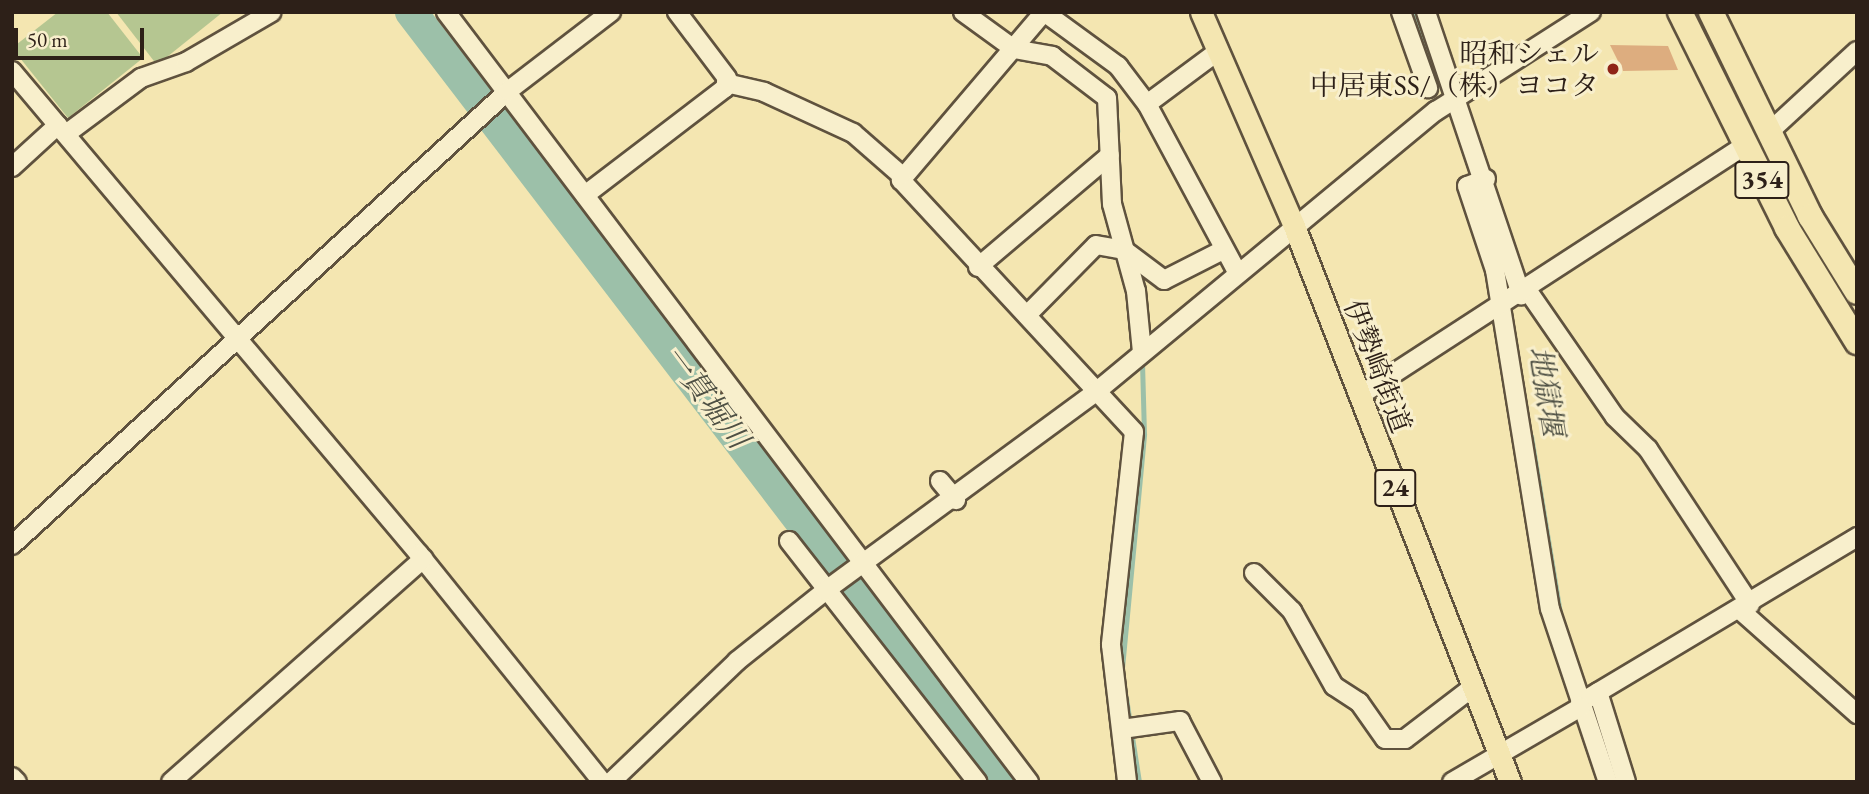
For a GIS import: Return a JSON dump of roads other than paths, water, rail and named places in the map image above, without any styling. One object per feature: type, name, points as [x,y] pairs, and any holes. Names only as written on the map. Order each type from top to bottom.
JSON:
[{"type":"highway","name":"354","points":[[1680,12],[1744,146],[1857,342]]},
{"type":"highway","name":"354","points":[[1711,12],[1768,133],[1857,292]]},
{"type":"main road","name":"伊勢崎街道","points":[[1201,12],[1294,226],[1510,782]]},
{"type":"street","points":[[12,167],[141,78],[186,62],[272,12]]},
{"type":"street","points":[[446,12],[861,564],[1029,782]]},
{"type":"street","points":[[12,545],[240,341],[478,123],[506,94],[611,12]]},
{"type":"street","points":[[677,12],[726,83],[764,92],[853,134],[901,175],[906,191],[1027,315],[1134,432],[1111,645],[1127,782]]},
{"type":"street","points":[[963,12],[1012,47],[1052,56],[1097,86],[1110,112],[1112,204],[1124,250],[1142,352]]},
{"type":"street","points":[[901,175],[1044,12],[1118,66],[1147,104],[1221,251],[1237,272]]},
{"type":"street","points":[[1401,12],[1428,88]]},
{"type":"street","points":[[1426,12],[1525,293],[1615,417],[1648,449],[1745,607],[1857,714]]},
{"type":"street","points":[[611,782],[737,661],[827,590],[956,500],[1097,391],[1237,272],[1457,97],[1591,12]]},
{"type":"street","points":[[1768,133],[1857,51]]},
{"type":"street","points":[[1147,104],[1217,52]]},
{"type":"street","points":[[12,71],[423,559],[602,782]]},
{"type":"street","points":[[584,195],[726,83]]},
{"type":"street","points":[[1359,396],[1525,293],[1744,146]]},
{"type":"street","points":[[978,267],[1110,155]]},
{"type":"street","points":[[1486,179],[1467,186],[1501,307],[1550,609],[1608,782]]},
{"type":"street","points":[[1027,315],[1096,245],[1124,250],[1164,280],[1221,251]]},
{"type":"street","points":[[940,481],[956,500]]},
{"type":"street","points":[[1452,782],[1497,750],[1580,705],[1857,537]]},
{"type":"street","points":[[789,541],[977,782]]},
{"type":"street","points":[[171,782],[423,559]]},
{"type":"street","points":[[1254,573],[1292,611],[1334,686],[1359,702],[1385,739],[1405,738],[1473,687]]},
{"type":"street","points":[[1598,692],[1626,782]]},
{"type":"street","points":[[1122,729],[1180,721],[1212,782]]},
{"type":"street","points":[[12,777],[17,782]]},
{"type":"waterway","name":"一貫堀川","points":[[411,12],[1000,782]]},
{"type":"waterway","name":"地獄堰","points":[[1413,12],[1446,99]]},
{"type":"waterway","points":[[1075,63],[1114,93],[1117,131]]},
{"type":"waterway","points":[[1122,668],[1144,434],[1142,361]]},
{"type":"waterway","name":"地獄堰","points":[[1531,436],[1560,613]]},
{"type":"waterway","points":[[1126,698],[1139,782]]},
{"type":"place","name":"昭和シェル 中居東SS/（株）ヨコタ","points":[[1613,69]]}]
